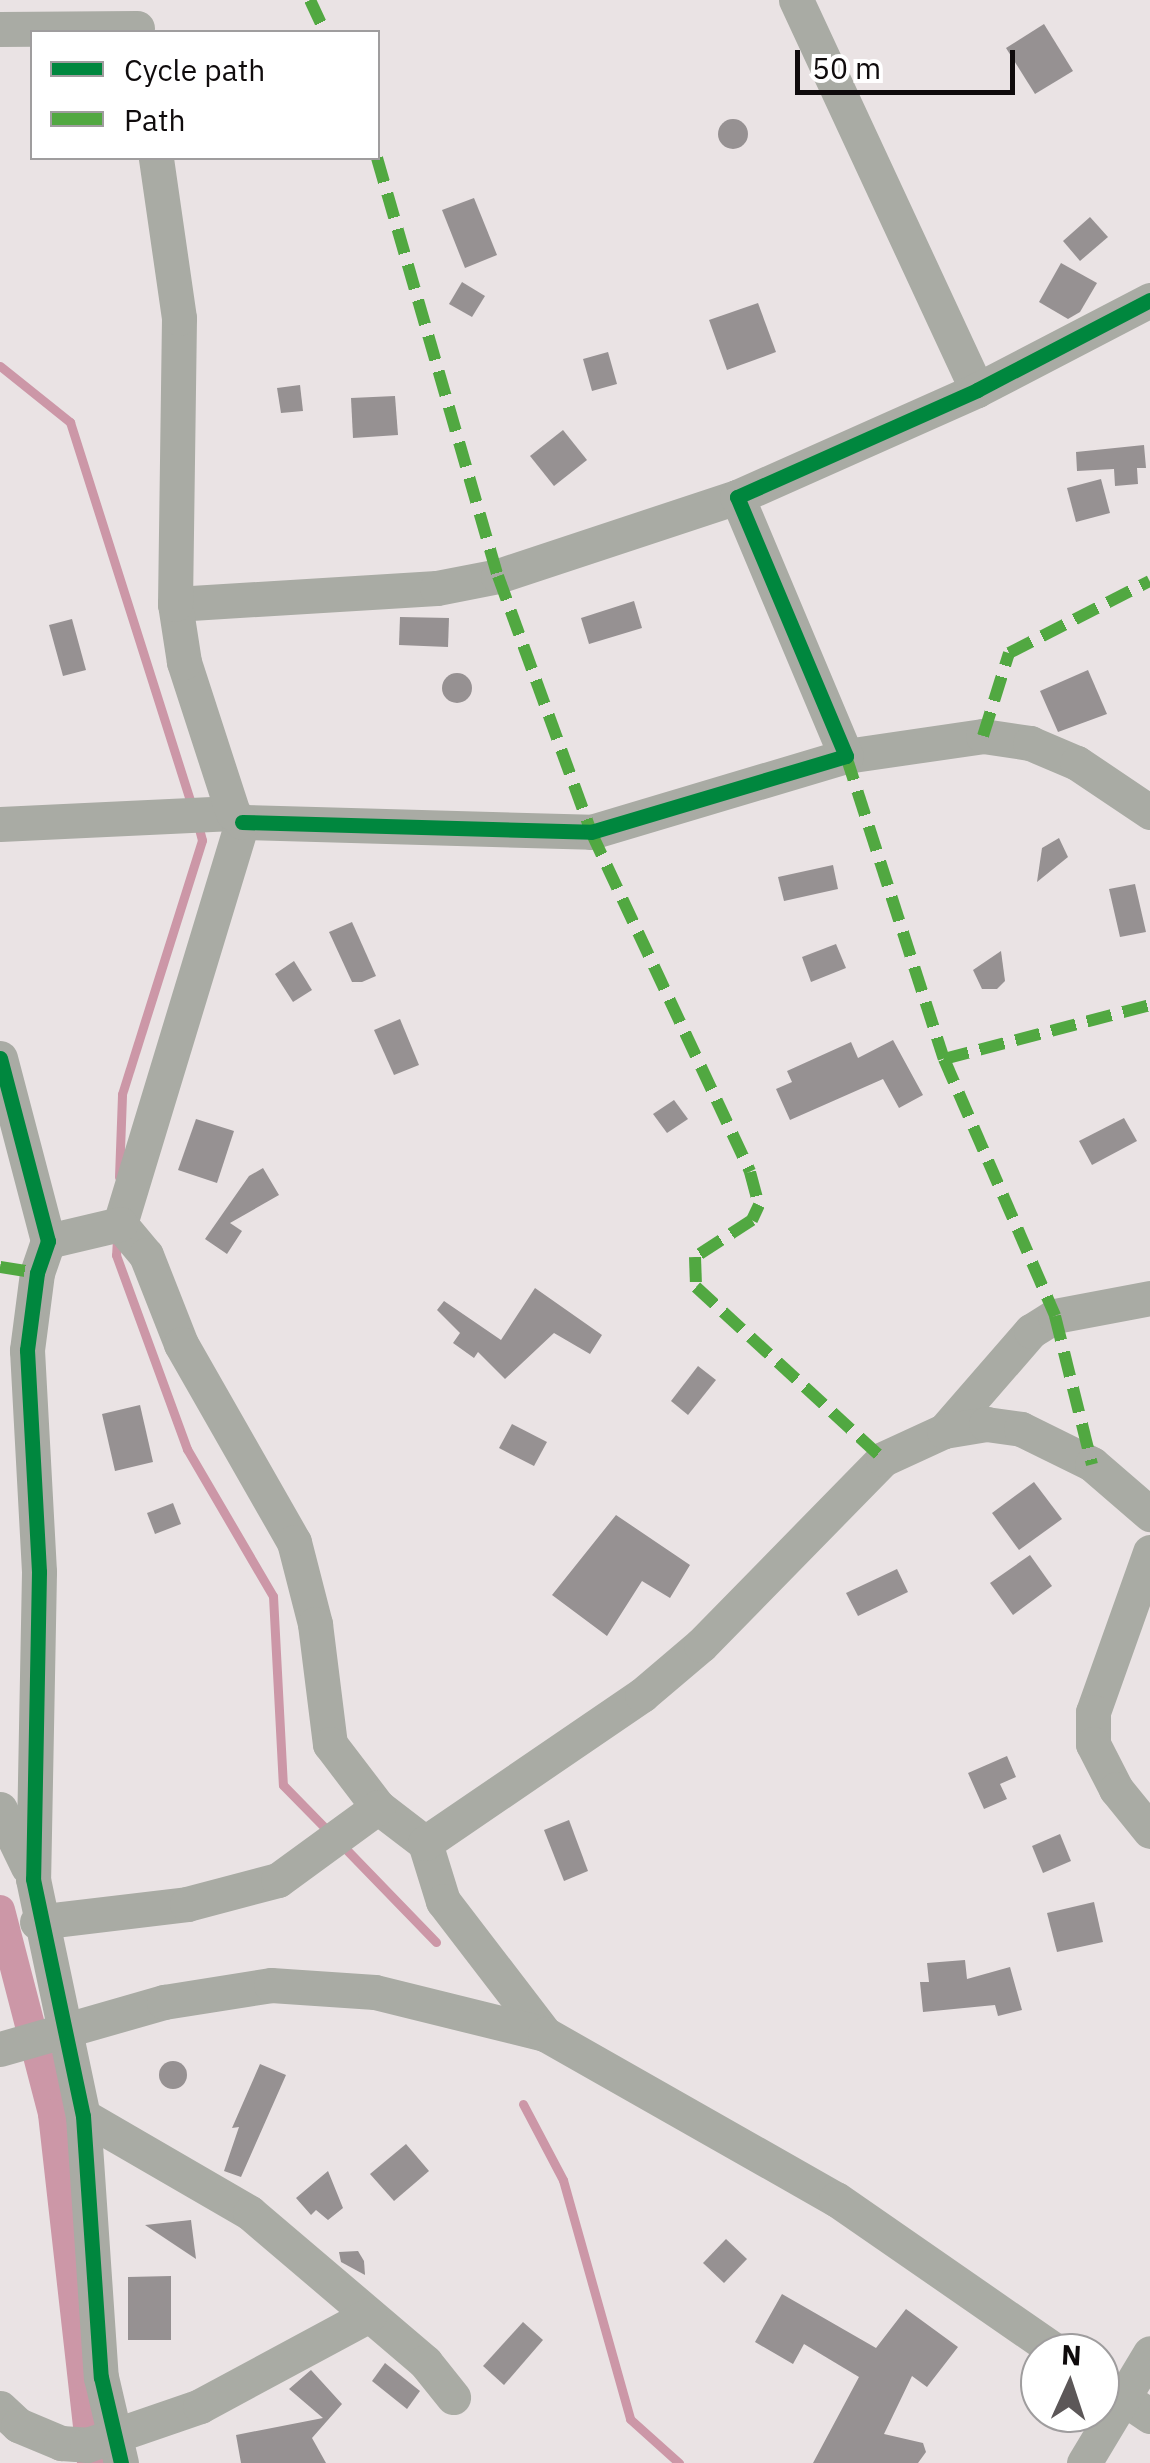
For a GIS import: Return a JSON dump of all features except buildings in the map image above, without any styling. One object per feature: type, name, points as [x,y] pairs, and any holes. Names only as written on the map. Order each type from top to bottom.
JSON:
[{"type":"street","points":[[796,0],[977,390]]},
{"type":"street","points":[[0,29],[136,20]]},
{"type":"street","points":[[119,2450],[101,2377],[82,2116],[38,1922],[34,1878],[39,1572],[28,1350],[37,1273],[81,1234],[238,818],[184,662],[175,604],[180,318],[156,160]]},
{"type":"street","points":[[175,604],[437,588],[498,576],[737,497],[977,390],[1150,300]]},
{"type":"street","points":[[737,497],[846,756]]},
{"type":"street","points":[[0,824],[238,818],[591,832],[846,756],[983,736],[1030,743],[1077,763],[1150,812]]},
{"type":"street","points":[[0,1058],[81,1234],[146,1255],[180,1344],[294,1542],[315,1624],[330,1744],[378,1807],[424,1843],[443,1900],[545,2034]]},
{"type":"street","points":[[944,1431],[1031,1331],[1055,1316],[1150,1298]]},
{"type":"street","points":[[424,1843],[642,1695],[700,1645],[883,1459],[944,1431],[986,1424],[1022,1429],[1092,1464],[1150,1514]]},
{"type":"street","points":[[1150,1552],[1094,1712],[1093,1744],[1116,1789],[1150,1831]]},
{"type":"street","points":[[38,1922],[187,1904],[278,1880],[378,1807]]},
{"type":"street","points":[[0,1809],[34,1878]]},
{"type":"street","points":[[0,2048],[164,2002],[271,1985],[376,1992],[545,2034],[836,2199],[1029,2333]]},
{"type":"street","points":[[82,2116],[250,2214],[425,2362],[452,2397]]},
{"type":"street","points":[[0,2408],[18,2424],[62,2443],[119,2450],[369,2315]]},
{"type":"street","points":[[1120,2380],[1150,2353]]},
{"type":"street","points":[[1120,2396],[1150,2416]]},
{"type":"street","points":[[1084,2463],[1095,2433]]},
{"type":"waterway","points":[[0,366],[70,422],[192,806]]},
{"type":"waterway","points":[[119,1177],[122,1094],[202,840],[197,821]]},
{"type":"waterway","points":[[117,1238],[116,1255],[187,1449],[273,1596],[283,1785],[329,1832]]},
{"type":"waterway","points":[[340,1843],[436,1942]]},
{"type":"waterway","points":[[0,1910],[53,2114],[92,2463]]},
{"type":"waterway","points":[[523,2104],[563,2180],[630,2419],[679,2463]]},
{"type":"marked path","points":[[310,0],[324,30]]},
{"type":"marked path","points":[[378,160],[498,576],[591,832],[750,1172],[759,1205],[752,1220],[695,1257],[696,1287],[883,1459]]},
{"type":"marked path","points":[[983,736],[1009,653],[1150,581]]},
{"type":"marked path","points":[[846,756],[944,1059],[1055,1316],[1092,1464]]},
{"type":"marked path","points":[[944,1059],[1150,1005]]},
{"type":"marked path","points":[[0,1267],[37,1273]]},
{"type":"cycle path","points":[[242,822],[591,832],[846,756],[737,497],[977,390],[1150,300]]},
{"type":"cycle path","points":[[0,1058],[48,1241],[37,1273],[27,1350],[39,1572],[33,1879],[83,2116],[101,2377],[121,2463]]}]
